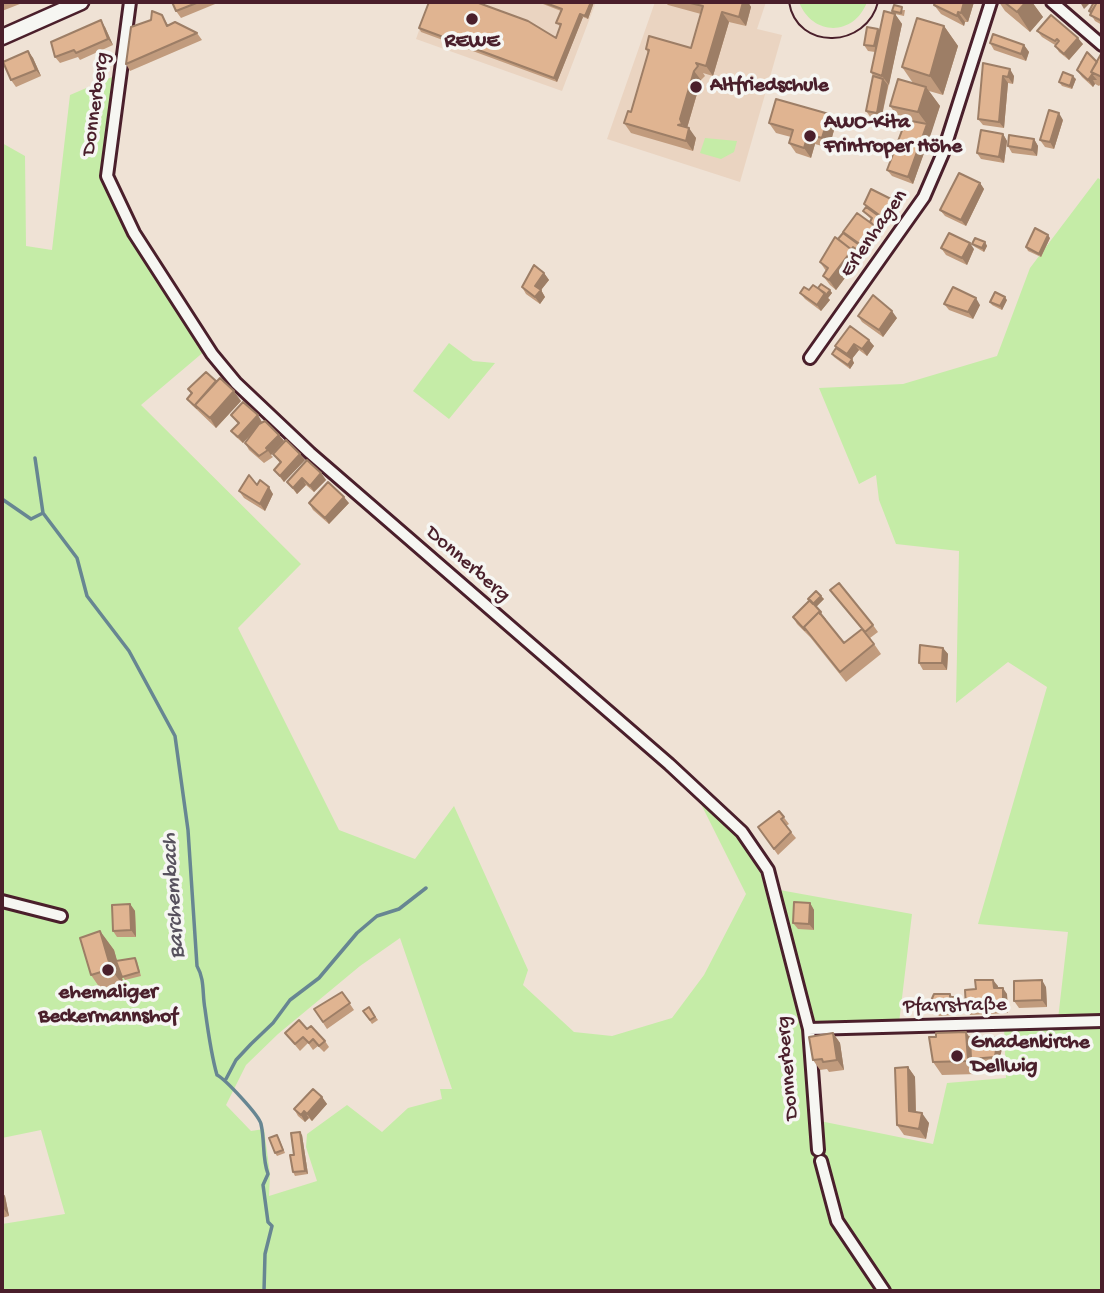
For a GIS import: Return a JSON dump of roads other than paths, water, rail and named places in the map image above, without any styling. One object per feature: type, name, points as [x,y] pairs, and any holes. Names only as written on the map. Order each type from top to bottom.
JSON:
[{"type":"street","points":[[2,37],[81,2]]},
{"type":"street","name":"Donnerberg","points":[[130,2],[107,176],[134,233],[195,330],[236,383],[310,453],[669,764],[742,832],[768,870],[809,1029],[819,1156],[837,1221],[884,1291]]},
{"type":"street","name":"Erlenhagen","points":[[810,358],[924,197],[943,153],[991,2]]},
{"type":"street","points":[[1052,2],[1102,46]]},
{"type":"street","points":[[2,901],[35,912],[61,916]]},
{"type":"street","name":"Pfarrstraße","points":[[809,1029],[1102,1021]]},
{"type":"waterway","name":"Barchembach","points":[[35,458],[43,513]]},
{"type":"waterway","name":"Barchembach","points":[[2,499],[31,519],[43,513],[77,558],[87,596],[129,651],[175,736],[188,830],[197,966],[202,982],[213,1059],[217,1075],[259,1119],[262,1130],[268,1174],[263,1185],[268,1222],[272,1226],[265,1254],[264,1291]]},
{"type":"waterway","points":[[226,1079],[236,1060],[273,1023],[290,1000],[319,978],[357,933],[377,916],[399,909],[426,888]]},
{"type":"tram line","points":[[789,2],[795,18],[805,30],[832,38],[861,28],[871,17],[878,2]]},
{"type":"place","name":"REWE","points":[[472,19]]},
{"type":"place","name":"Altfriedschule","points":[[696,87]]},
{"type":"place","name":"AWO-Kita Frintroper Höhe","points":[[810,136]]},
{"type":"place","name":"ehemaliger Beckermannshof","points":[[108,970]]},
{"type":"place","name":"Gnadenkirche Dellwig","points":[[957,1056]]}]
